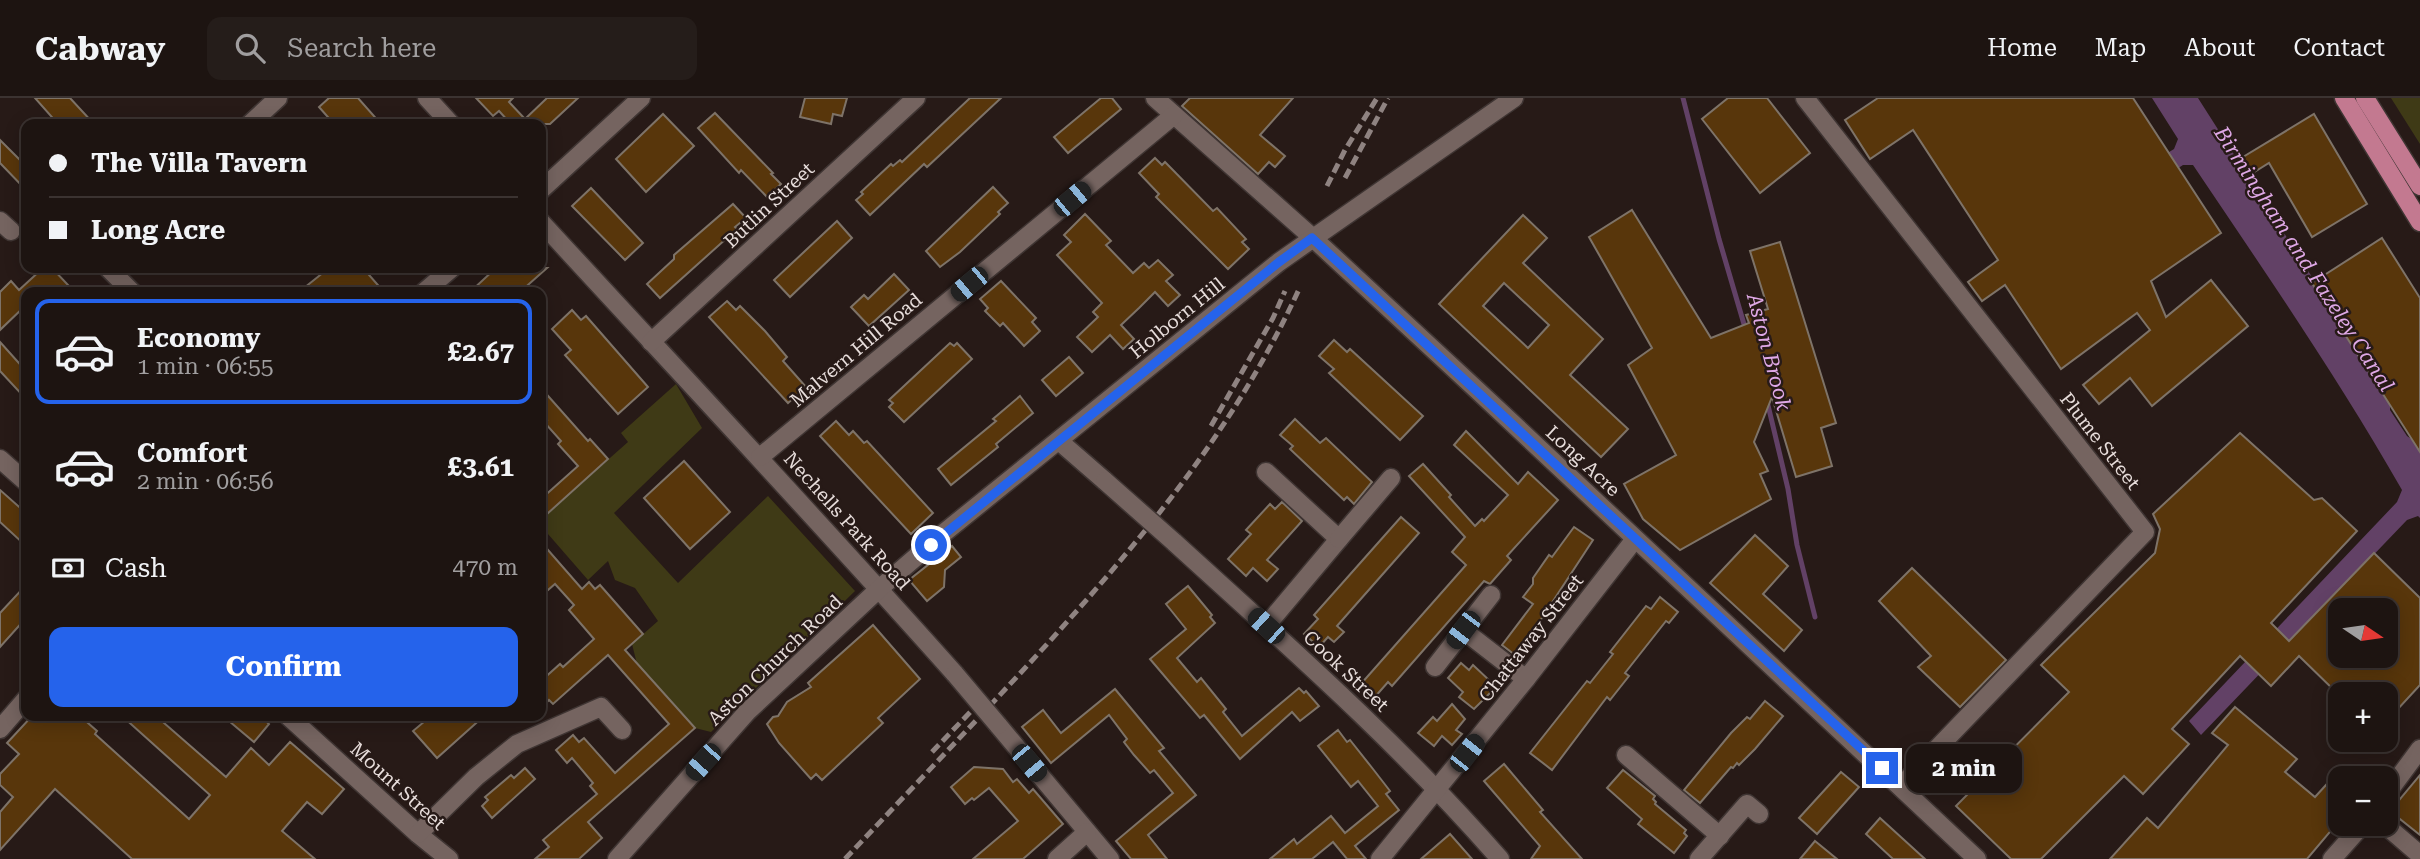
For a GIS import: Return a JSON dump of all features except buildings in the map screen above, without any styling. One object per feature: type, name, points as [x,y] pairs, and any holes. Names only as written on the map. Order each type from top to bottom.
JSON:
[{"type":"main road","points":[[2344,98],[2420,222]]},
{"type":"main road","points":[[2365,98],[2420,186]]},
{"type":"street","points":[[255,119],[278,98]]},
{"type":"street","points":[[427,98],[446,119]]},
{"type":"street","points":[[546,185],[640,98]]},
{"type":"street","name":"Butlin Street","points":[[652,342],[916,98]]},
{"type":"street","name":"Long Acre","points":[[1155,98],[1312,238],[1977,859]]},
{"type":"street","name":"Holborn Hill","points":[[880,588],[945,532],[1279,262],[1514,98]]},
{"type":"street","name":"Plume Street","points":[[1805,98],[2144,532],[1901,786]]},
{"type":"street","name":"Malvern Hill Road","points":[[760,457],[1174,115]]},
{"type":"street","name":"Nechells Park Road","points":[[546,227],[760,457],[852,561],[880,588],[1110,859]]},
{"type":"street","points":[[113,273],[127,287]]},
{"type":"street","points":[[430,287],[446,273]]},
{"type":"street","name":"Cook Street","points":[[1059,441],[1355,706],[1500,859]]},
{"type":"street","points":[[0,459],[21,478]]},
{"type":"street","points":[[1266,472],[1339,539]]},
{"type":"street","points":[[1266,626],[1391,478]]},
{"type":"street","name":"Chattaway Street","points":[[1380,859],[1635,539]]},
{"type":"street","name":"Aston Church Road","points":[[617,859],[747,712],[880,588]]},
{"type":"street","points":[[1435,667],[1491,595]]},
{"type":"street","points":[[1463,630],[1526,679]]},
{"type":"street","points":[[0,729],[21,705]]},
{"type":"street","points":[[418,834],[476,777],[517,744],[601,707],[622,730]]},
{"type":"street","name":"Mount Street","points":[[294,721],[449,859]]},
{"type":"street","points":[[2398,779],[2420,749]]},
{"type":"street","points":[[1626,755],[1720,836]]},
{"type":"street","points":[[1699,859],[1747,804],[1759,814]]},
{"type":"street","points":[[1057,859],[1087,832]]},
{"type":"street","points":[[2332,859],[2352,836]]},
{"type":"street","points":[[2398,836],[2420,855]]},
{"type":"shaded area","points":[[2152,98],[2198,98],[2368,365],[2390,403],[2390,410],[2407,436],[2420,445],[2420,518],[2418,516],[2407,520],[2332,598],[2328,598],[2328,602],[2201,735],[2189,721],[2397,502],[2402,490],[2327,366],[2193,165],[2183,165],[2081,231],[2116,185],[2174,149],[2178,139]]},
{"type":"shaded area","points":[[2391,98],[2420,98],[2420,144]]},
{"type":"shaded area","points":[[676,384],[702,428],[614,513],[678,583],[768,496],[855,591],[711,732],[695,728],[637,664],[632,644],[658,621],[635,588],[615,580],[608,561],[588,580],[546,532],[546,515],[628,442],[621,433]]},
{"type":"waterway","name":"Aston Brook","points":[[1683,98],[1746,331]]},
{"type":"waterway","name":"Aston Brook","points":[[1767,401],[1815,617]]},
{"type":"railway","points":[[1327,186],[1345,150],[1377,98]]},
{"type":"railway","points":[[1345,178],[1388,98]]},
{"type":"railway","points":[[845,859],[1049,642],[1156,517],[1219,431],[1248,385],[1300,287]]},
{"type":"railway","points":[[1211,426],[1273,318],[1285,291]]},
{"type":"railway","points":[[932,752],[978,704]]},
{"type":"route","points":[[931,545],[1312,238],[1882,768]]},
{"type":"water label","name":"Birmingham and Fazeley Canal","points":[[2304,259]]}]
